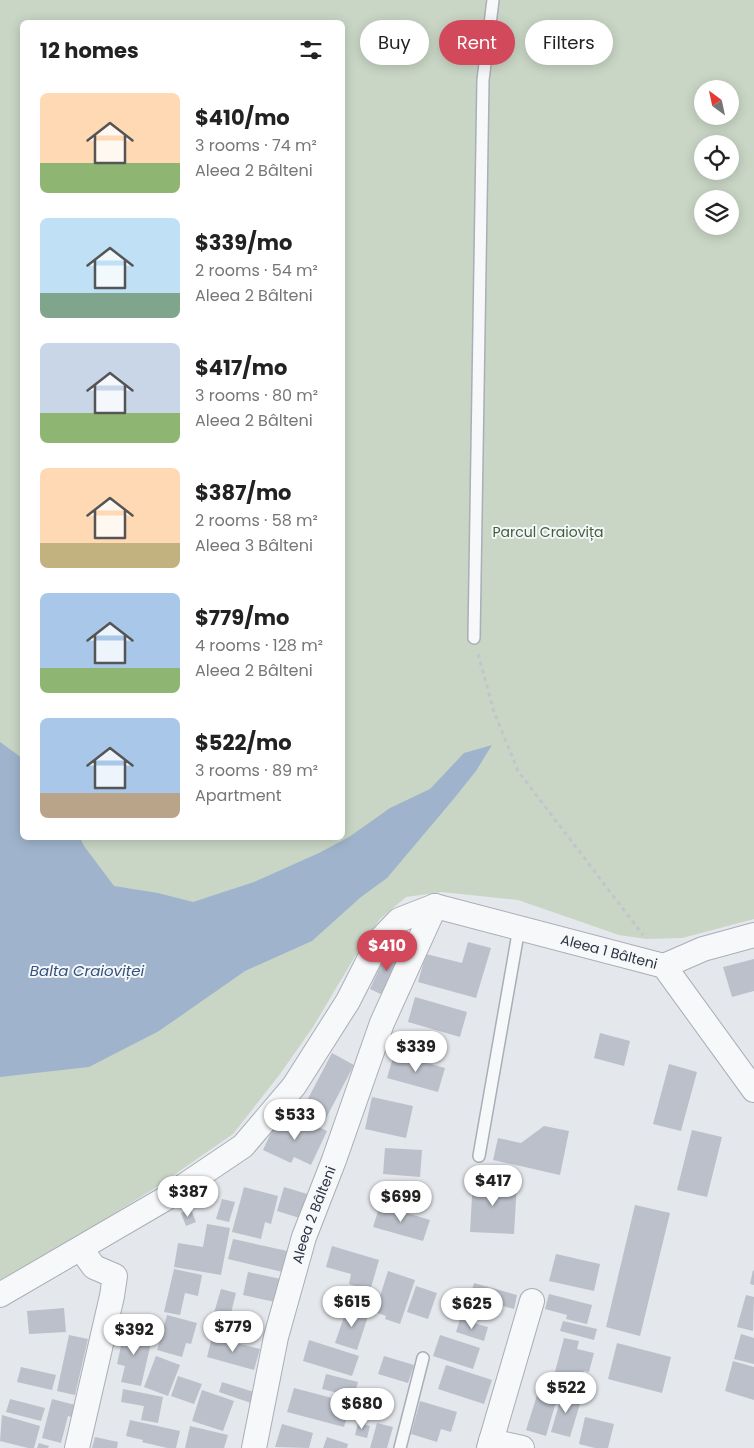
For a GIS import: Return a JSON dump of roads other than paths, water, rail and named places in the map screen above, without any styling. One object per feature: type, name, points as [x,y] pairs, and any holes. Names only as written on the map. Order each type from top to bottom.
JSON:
[{"type":"street","name":"Aleea 1 Bâlteni","points":[[435,906],[664,966],[754,1090]]},
{"type":"street","points":[[0,1295],[163,1200],[243,1146],[294,1086],[348,1001],[378,942],[399,920],[435,906]]},
{"type":"street","name":"Aleea 2 Bâlteni","points":[[254,1448],[276,1337],[304,1237],[334,1160],[382,1023],[435,906]]},
{"type":"street","points":[[664,966],[704,949],[754,935]]},
{"type":"street","points":[[77,1448],[115,1276],[94,1267],[81,1249]]},
{"type":"street","points":[[522,1448],[490,1444],[532,1301]]},
{"type":"lane","points":[[474,638],[483,80],[493,0]]},
{"type":"lane","points":[[479,1156],[519,928]]},
{"type":"lane","points":[[400,1448],[423,1358]]},
{"type":"water","name":"Balta Craioviței","points":[[0,742],[20,757],[20,840],[81,840],[114,886],[158,893],[193,902],[254,882],[345,840],[390,808],[430,789],[464,753],[492,745],[476,771],[387,878],[361,897],[312,941],[245,971],[159,1031],[89,1067],[0,1077]]},
{"type":"park label","name":"Parcul Craiovița","points":[[548,532]]}]
